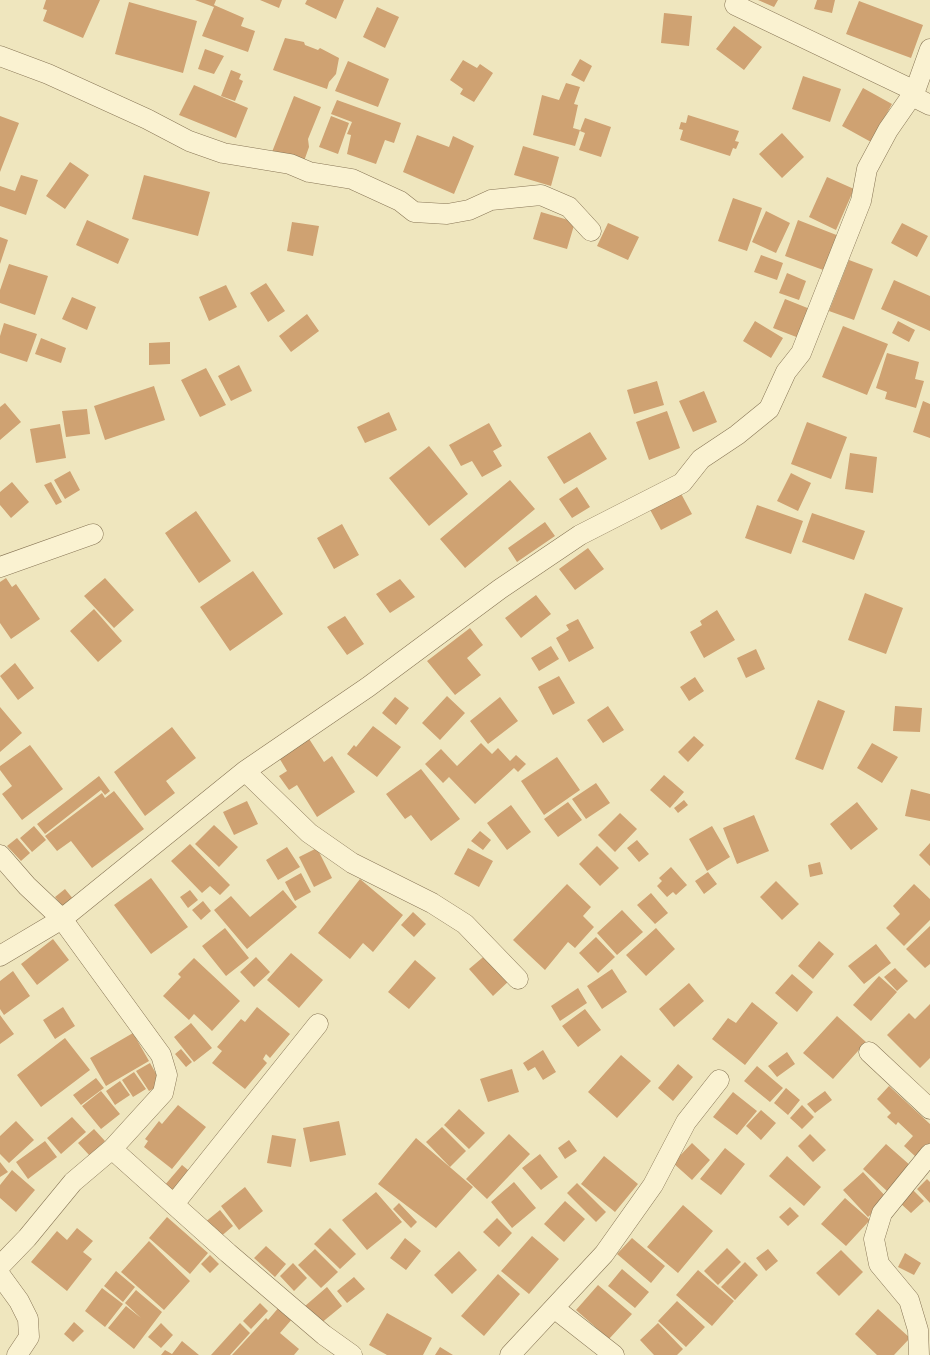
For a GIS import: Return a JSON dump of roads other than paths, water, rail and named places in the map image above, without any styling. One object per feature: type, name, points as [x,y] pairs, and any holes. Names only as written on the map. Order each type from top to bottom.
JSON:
[{"type":"street","points":[[735,5],[914,94],[930,105]]},
{"type":"street","points":[[0,956],[62,919],[244,770],[368,687],[500,589],[580,535],[682,483],[701,460],[737,435],[768,409],[786,372],[801,353],[861,201],[867,169],[888,130],[914,94],[930,49]]},
{"type":"street","points":[[0,56],[57,78],[147,119],[189,141],[223,153],[290,164],[309,172],[352,179],[400,201],[414,212],[446,214],[469,210],[491,200],[541,195],[568,207],[591,231]]},
{"type":"street","points":[[0,568],[93,534]]},
{"type":"street","points":[[244,770],[309,833],[352,863],[432,903],[465,924],[518,979]]},
{"type":"street","points":[[0,855],[27,886],[62,919],[161,1055],[167,1076],[162,1093],[112,1149],[73,1182],[27,1238],[0,1266]]},
{"type":"street","points":[[174,1204],[318,1024]]},
{"type":"street","points":[[869,1052],[930,1109]]},
{"type":"street","points":[[510,1355],[604,1254],[665,1165],[683,1127],[719,1080]]},
{"type":"street","points":[[112,1149],[324,1335],[352,1355]]},
{"type":"street","points":[[919,1355],[918,1330],[910,1300],[879,1264],[874,1239],[882,1214],[930,1154]]},
{"type":"street","points":[[0,1276],[19,1302],[28,1319],[29,1336],[17,1355]]},
{"type":"street","points":[[554,1308],[614,1355]]}]
